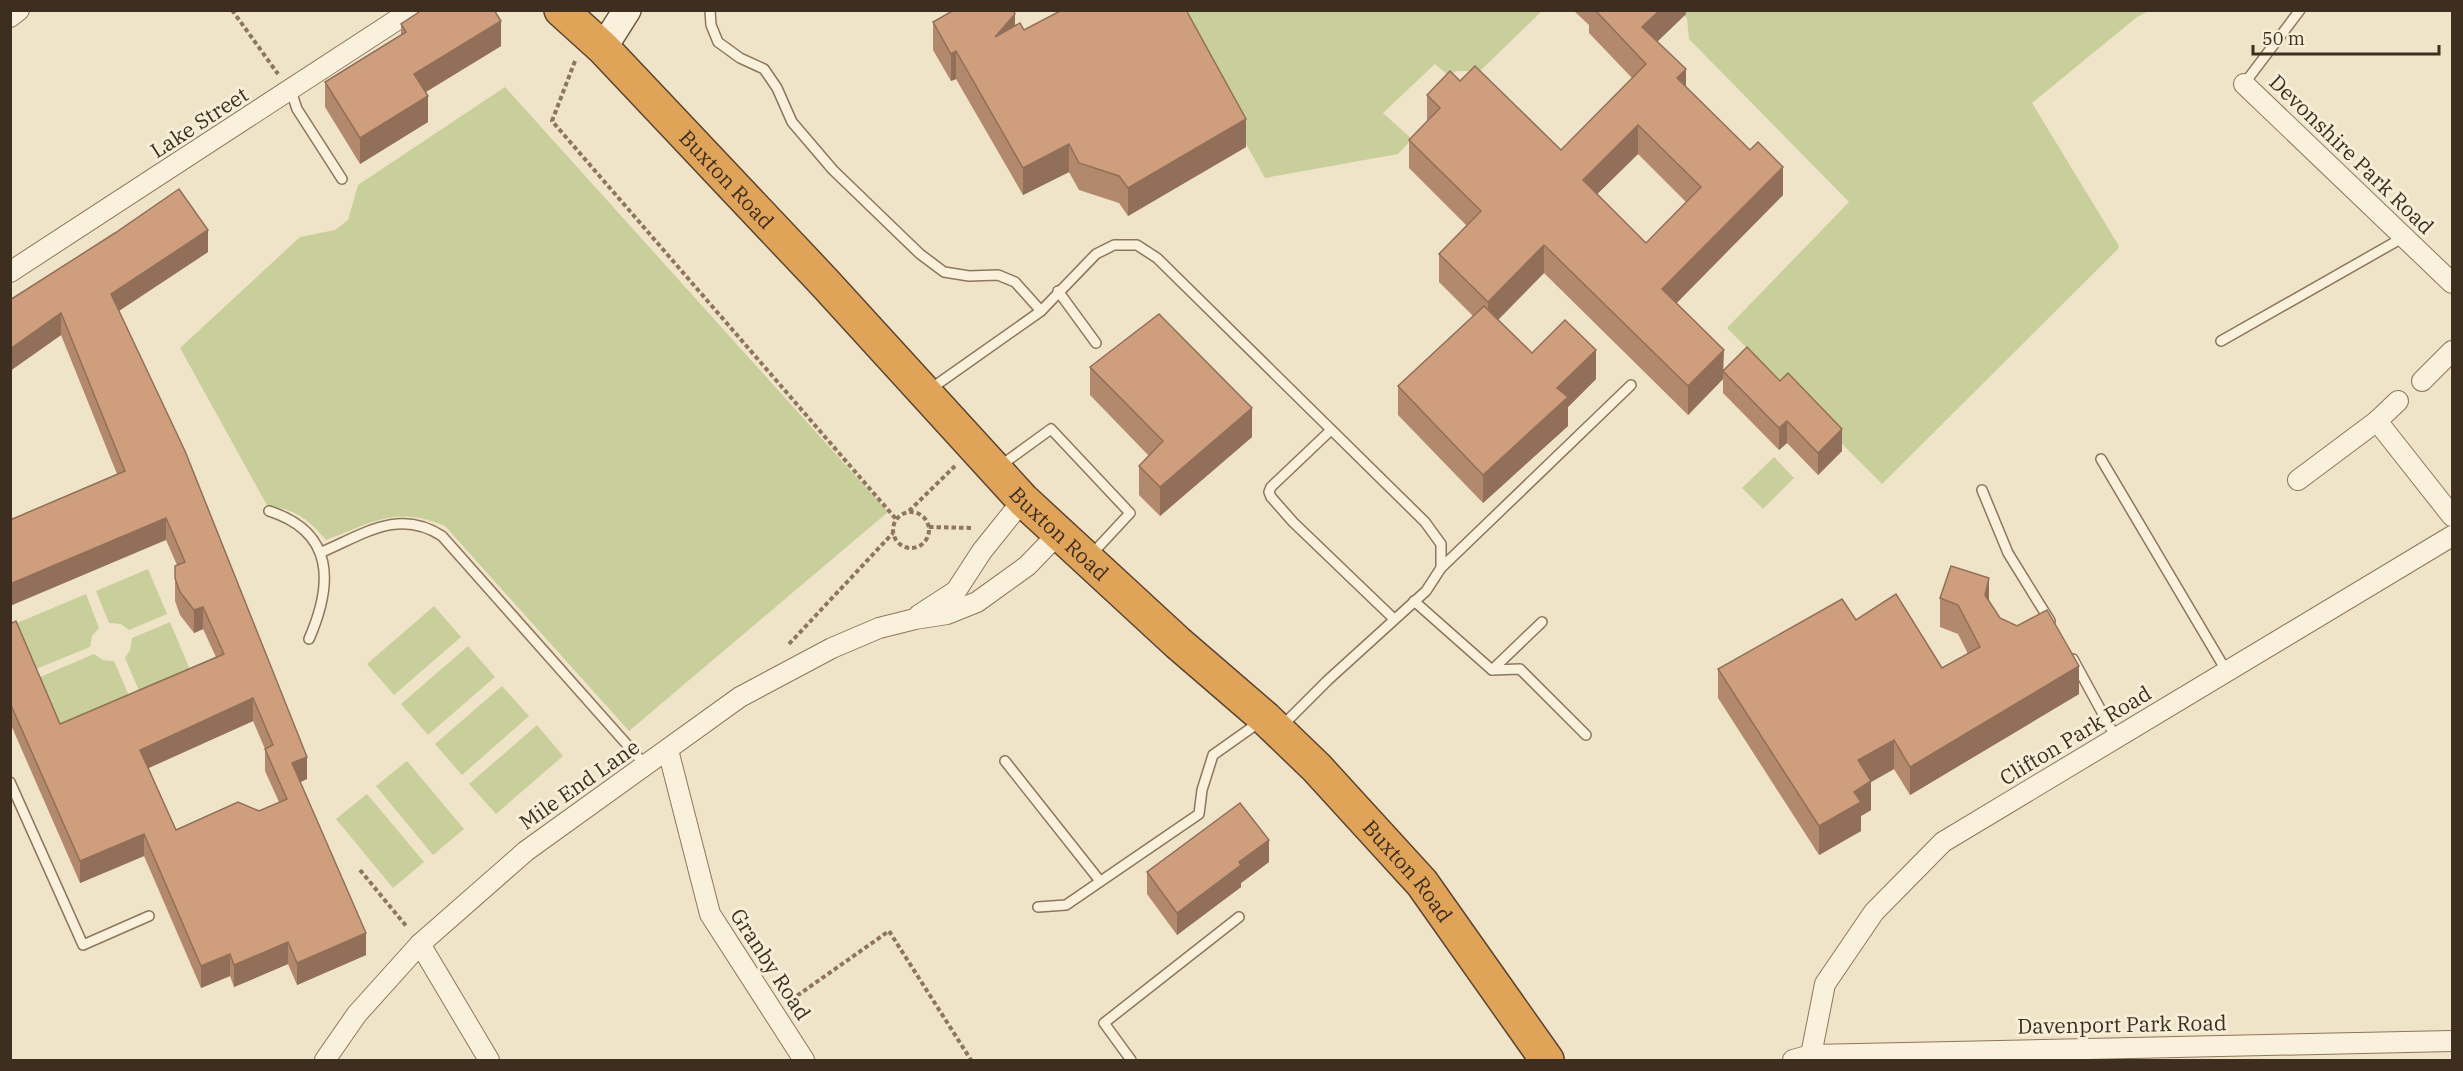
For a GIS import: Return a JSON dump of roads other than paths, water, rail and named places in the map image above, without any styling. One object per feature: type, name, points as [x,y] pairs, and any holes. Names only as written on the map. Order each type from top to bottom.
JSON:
[{"type":"highway","name":"Buxton Road","points":[[561,10],[594,41],[824,282],[1023,500],[1178,643],[1272,724],[1317,768],[1422,883],[1547,1060]]},
{"type":"street","points":[[10,17],[20,10]]},
{"type":"street","name":"Lake Street","points":[[10,272],[412,10]]},
{"type":"street","points":[[594,41],[627,10]]},
{"type":"street","name":"Devonshire Park Road","points":[[2244,84],[2452,283]]},
{"type":"street","points":[[2422,381],[2452,351]]},
{"type":"street","points":[[2298,480],[2377,421],[2398,400]]},
{"type":"street","points":[[2377,421],[2452,516]]},
{"type":"street","name":"Mile End Lane","points":[[915,619],[956,591],[982,551],[1023,500]]},
{"type":"street","name":"Mile End Lane","points":[[325,1060],[357,1014],[420,944],[526,851],[740,697],[821,653],[879,628],[947,614],[977,602],[1027,566],[1060,532]]},
{"type":"street","name":"Clifton Park Road","points":[[1801,1059],[1825,984],[1874,912],[1943,842],[2452,536]]},
{"type":"street","name":"Granby Road","points":[[668,750],[710,914],[804,1060]]},
{"type":"street","points":[[420,944],[489,1060]]},
{"type":"street","name":"Davenport Park Road","points":[[1801,1059],[2452,1041]]},
{"type":"lane","points":[[710,10],[711,25],[718,42],[740,58],[764,69],[777,88],[792,122],[833,170],[920,254],[944,272],[969,276],[998,276],[1015,282],[1041,311]]},
{"type":"lane","points":[[2244,84],[2300,10]]},
{"type":"lane","points":[[291,91],[297,109],[342,179]]},
{"type":"lane","points":[[2221,341],[2404,237]]},
{"type":"lane","points":[[924,393],[1041,311],[1096,254],[1114,245],[1137,245],[1157,258],[1425,522],[1441,544],[1441,568]]},
{"type":"lane","points":[[1058,291],[1096,343]]},
{"type":"lane","points":[[1038,907],[1066,905],[1199,814],[1202,790],[1213,755],[1272,724],[1426,591],[1441,568],[1631,385]]},
{"type":"lane","points":[[985,458],[1051,429],[1130,513],[1087,558]]},
{"type":"lane","points":[[1331,430],[1271,487],[1269,492],[1271,498],[1293,522],[1394,619]]},
{"type":"lane","points":[[2101,459],[2227,672]]},
{"type":"lane","points":[[1982,490],[2008,553],[2057,632]]},
{"type":"lane","points":[[269,511],[301,525],[313,537],[322,552],[323,588],[315,625],[309,639]]},
{"type":"lane","points":[[322,552],[394,522],[429,527],[442,536],[646,766]]},
{"type":"lane","points":[[1414,601],[1492,670],[1520,669],[1586,735]]},
{"type":"lane","points":[[1492,670],[1542,622]]},
{"type":"lane","points":[[2069,652],[2116,738]]},
{"type":"lane","points":[[1005,761],[1100,881]]},
{"type":"lane","points":[[10,782],[83,945],[149,916]]},
{"type":"lane","points":[[1131,1060],[1104,1023],[1239,917]]}]
